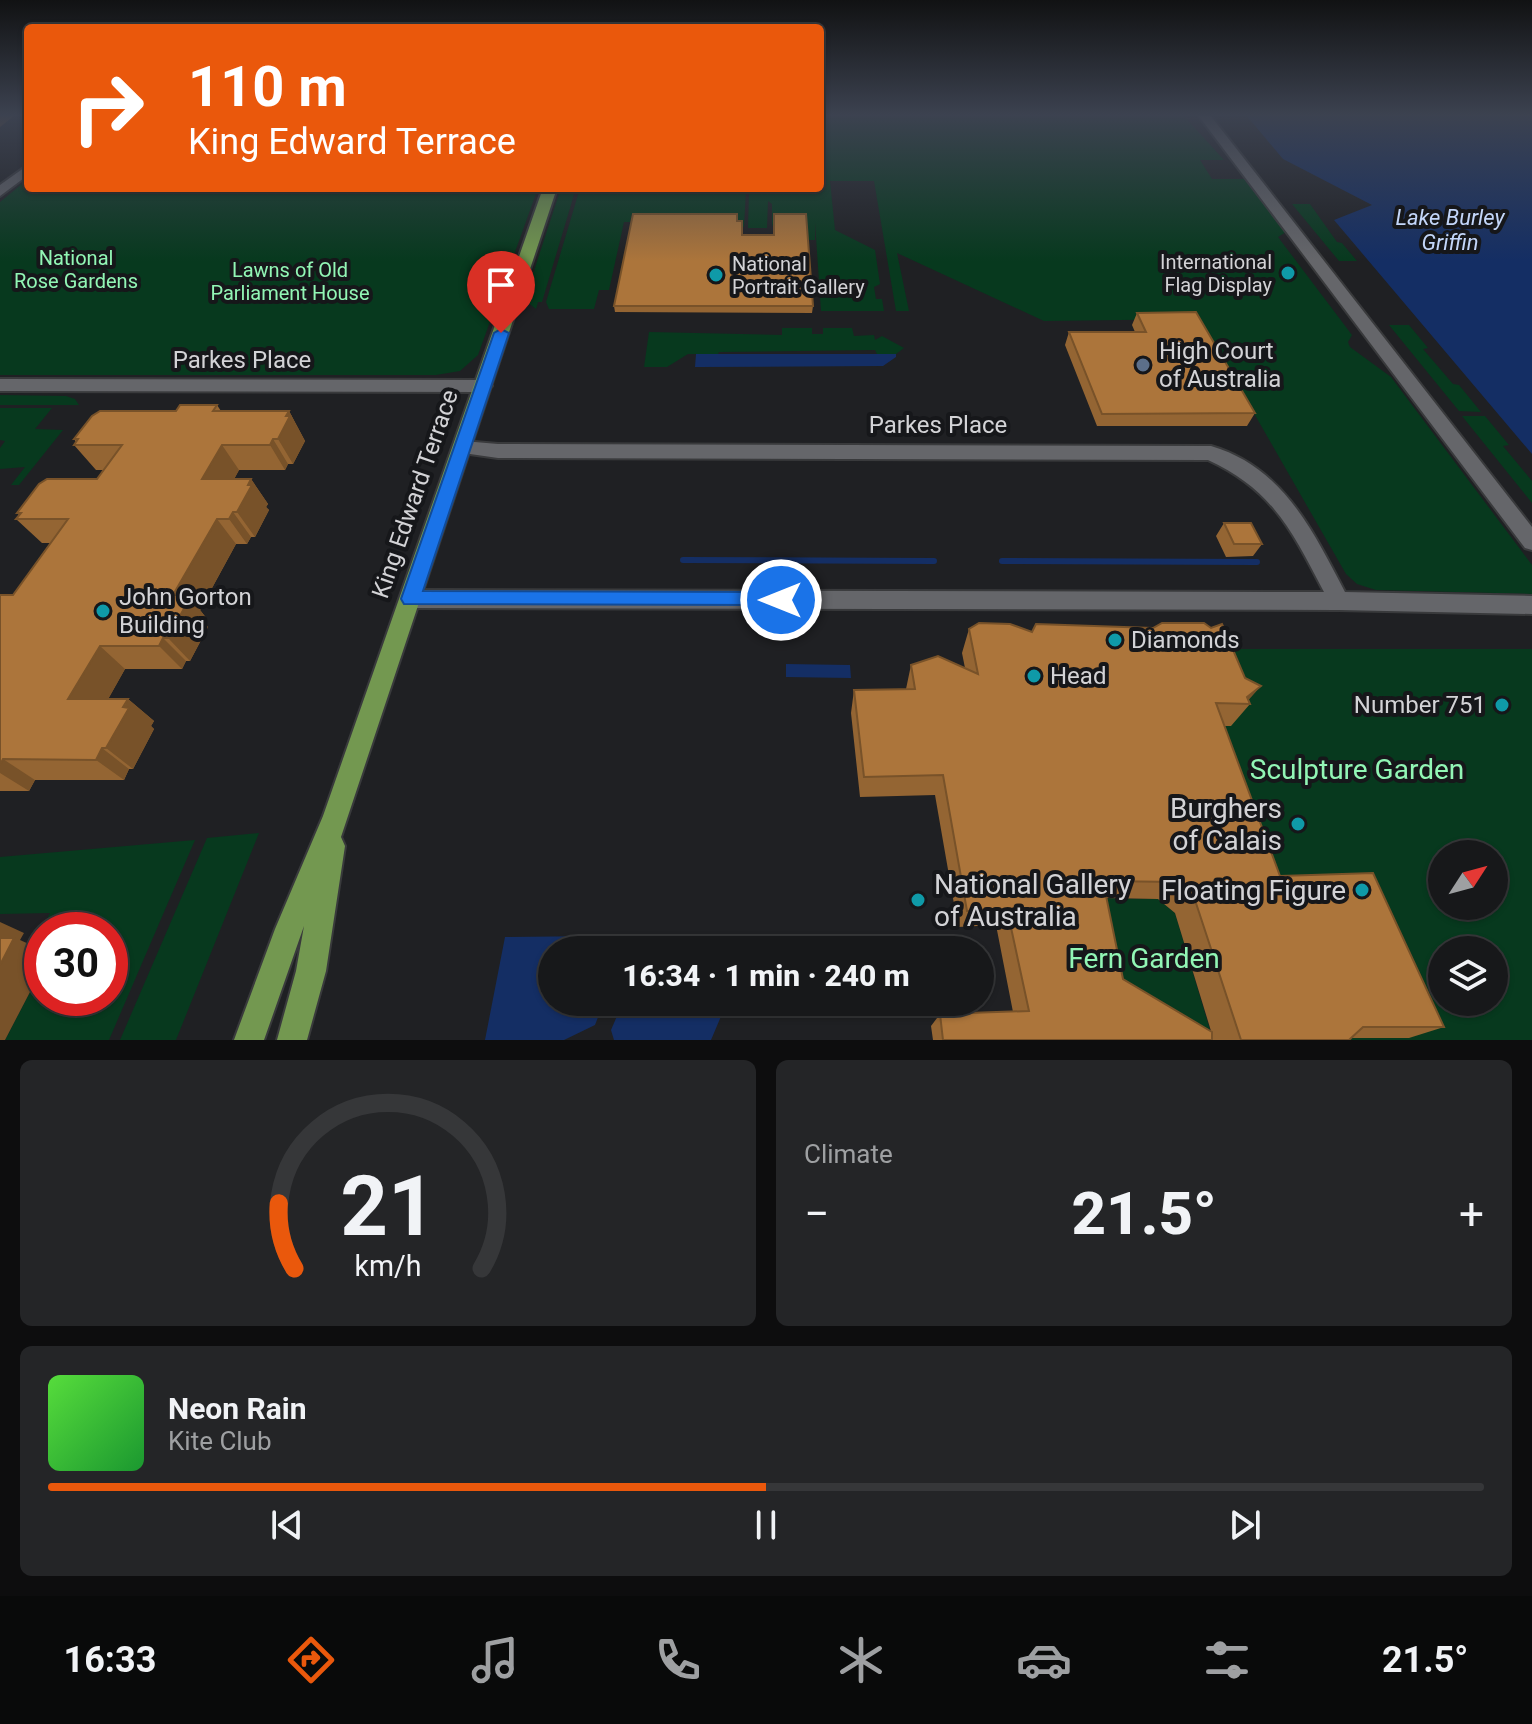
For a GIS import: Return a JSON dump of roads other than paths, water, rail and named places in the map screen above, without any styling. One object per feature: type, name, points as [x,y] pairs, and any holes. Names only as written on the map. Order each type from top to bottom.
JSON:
[{"type":"main road","name":"King Edward Terrace","points":[[249,1040],[289,929],[336,818],[549,192]]},
{"type":"main road","name":"King Edward Terrace","points":[[292,1040],[320,927],[336,818]]},
{"type":"street","points":[[1241,164],[1532,542]]},
{"type":"street","points":[[3,188],[24,172]]},
{"type":"street","name":"Parkes Place","points":[[0,385],[483,386]]},
{"type":"street","name":"Parkes Place","points":[[463,447],[498,451],[1211,453],[1241,465],[1269,485],[1289,508],[1339,601]]},
{"type":"street","points":[[455,468],[498,451]]},
{"type":"street","points":[[411,599],[1339,601],[1532,605]]},
{"type":"water","name":"Lake Burley Griffin","points":[[1292,164],[1532,164],[1532,454],[1334,220],[1372,205]]},
{"type":"water","points":[[696,354],[896,354],[896,357],[883,366],[695,367]]},
{"type":"water","points":[[786,664],[850,665],[851,678],[786,677]]},
{"type":"water","points":[[505,937],[538,937],[538,1016],[599,1016],[595,1025],[564,1040],[485,1040]]},
{"type":"water","points":[[617,1016],[721,1016],[711,1040],[614,1040],[611,1030]]},
{"type":"waterway","points":[[683,560],[934,561]]},
{"type":"waterway","points":[[1002,561],[1257,562]]},
{"type":"place","name":"International Flag Display","points":[[1288,273]]},
{"type":"place","name":"National Portrait Gallery","points":[[716,275]]},
{"type":"place","name":"High Court of Australia","points":[[1143,365]]},
{"type":"place","name":"John Gorton Building","points":[[103,611]]},
{"type":"place","name":"Diamonds","points":[[1115,640]]},
{"type":"place","name":"Head","points":[[1034,676]]},
{"type":"place","name":"Number 751","points":[[1502,705]]},
{"type":"place","name":"Burghers of Calais","points":[[1298,824]]},
{"type":"place","name":"Floating Figure","points":[[1362,890]]},
{"type":"place","name":"National Gallery of Australia","points":[[918,900]]},
{"type":"park label","name":"National Rose Gardens","points":[[76,270]]},
{"type":"park label","name":"Lawns of Old Parliament House","points":[[290,282]]},
{"type":"park label","name":"Sculpture Garden","points":[[1357,769]]},
{"type":"park label","name":"Fern Garden","points":[[1144,958]]}]
